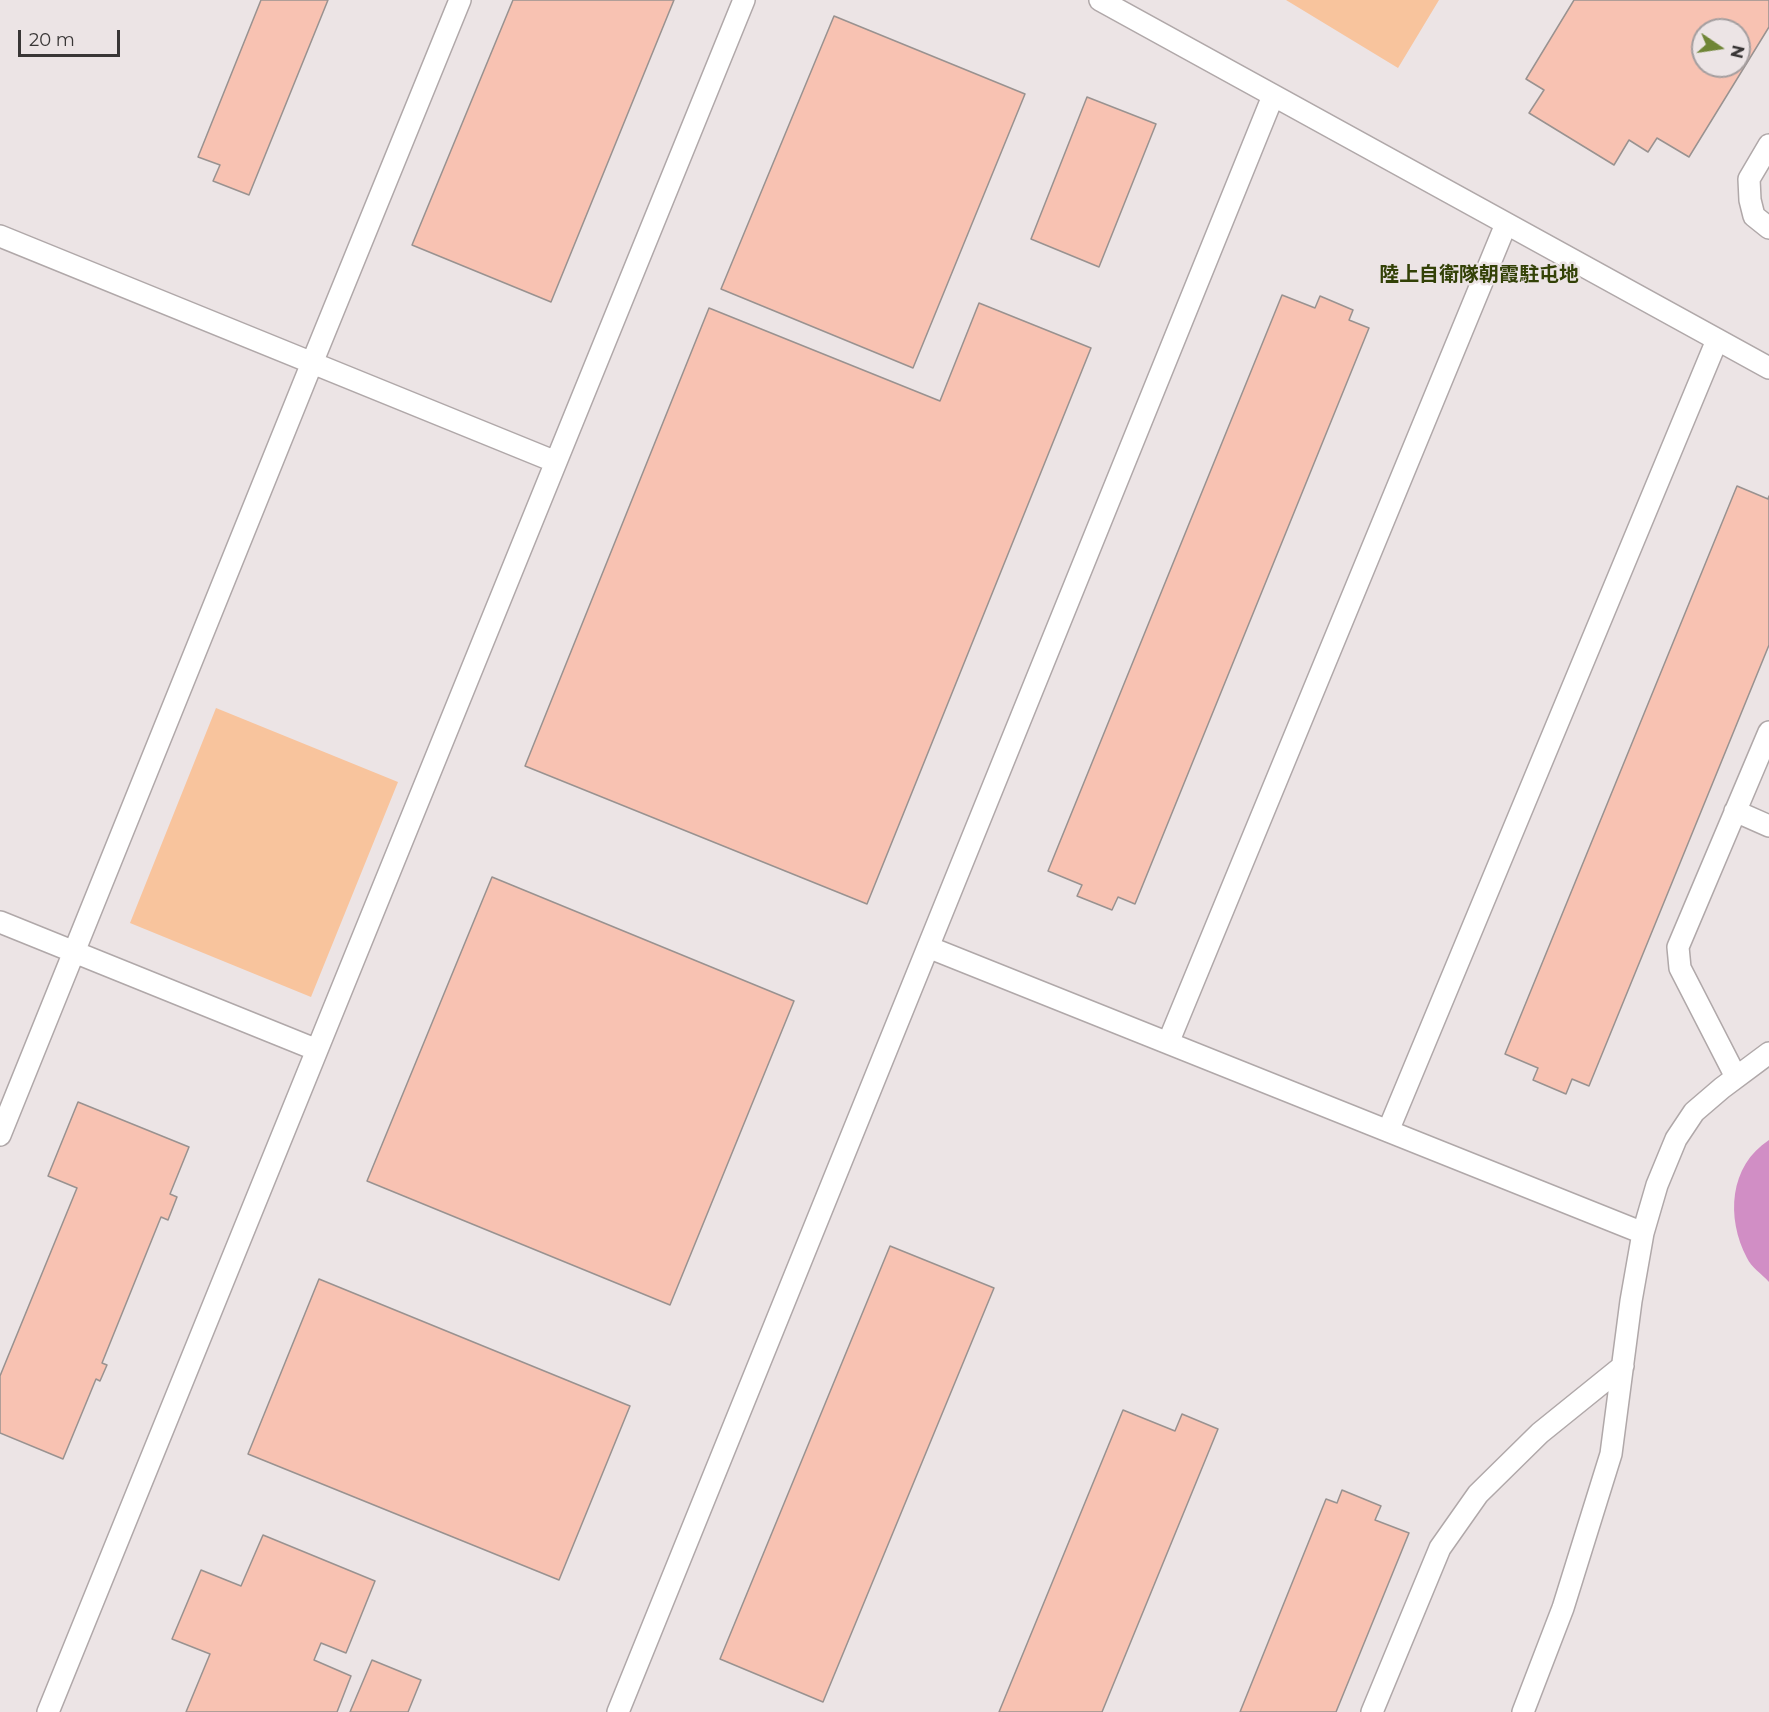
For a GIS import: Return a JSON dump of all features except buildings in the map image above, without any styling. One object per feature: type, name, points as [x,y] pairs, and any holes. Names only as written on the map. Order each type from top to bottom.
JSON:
[{"type":"lane","points":[[0,1135],[460,0]]},
{"type":"lane","points":[[48,1712],[744,0]]},
{"type":"lane","points":[[1100,0],[1769,368]]},
{"type":"lane","points":[[618,1712],[1273,96]]},
{"type":"lane","points":[[1769,145],[1749,179],[1750,200],[1754,216],[1769,228]]},
{"type":"lane","points":[[1168,1043],[1506,224]]},
{"type":"lane","points":[[0,236],[556,462]]},
{"type":"lane","points":[[1388,1131],[1717,340]]},
{"type":"lane","points":[[1736,1077],[1680,968],[1678,947],[1769,732]]},
{"type":"lane","points":[[1735,812],[1769,825]]},
{"type":"lane","points":[[0,922],[316,1050]]},
{"type":"lane","points":[[928,947],[1643,1233]]},
{"type":"lane","points":[[1523,1712],[1563,1608],[1611,1454],[1631,1301],[1643,1233],[1657,1185],[1676,1139],[1694,1112],[1769,1053]]},
{"type":"lane","points":[[1372,1712],[1440,1548],[1478,1494],[1540,1433],[1623,1366]]},
{"type":"lane","points":[[613,1712],[626,1690]]},
{"type":"shaded area","points":[[1286,0],[1439,0],[1398,68]]},
{"type":"shaded area","points":[[216,708],[398,782],[311,997],[130,923]]},
{"type":"shaded area","points":[[1769,1140],[1769,1282],[1747,1258],[1740,1243],[1734,1210],[1739,1178],[1746,1164]]},
{"type":"district","name":"陸上自衛隊朝霞駐屯地","points":[[1479,275]]}]
